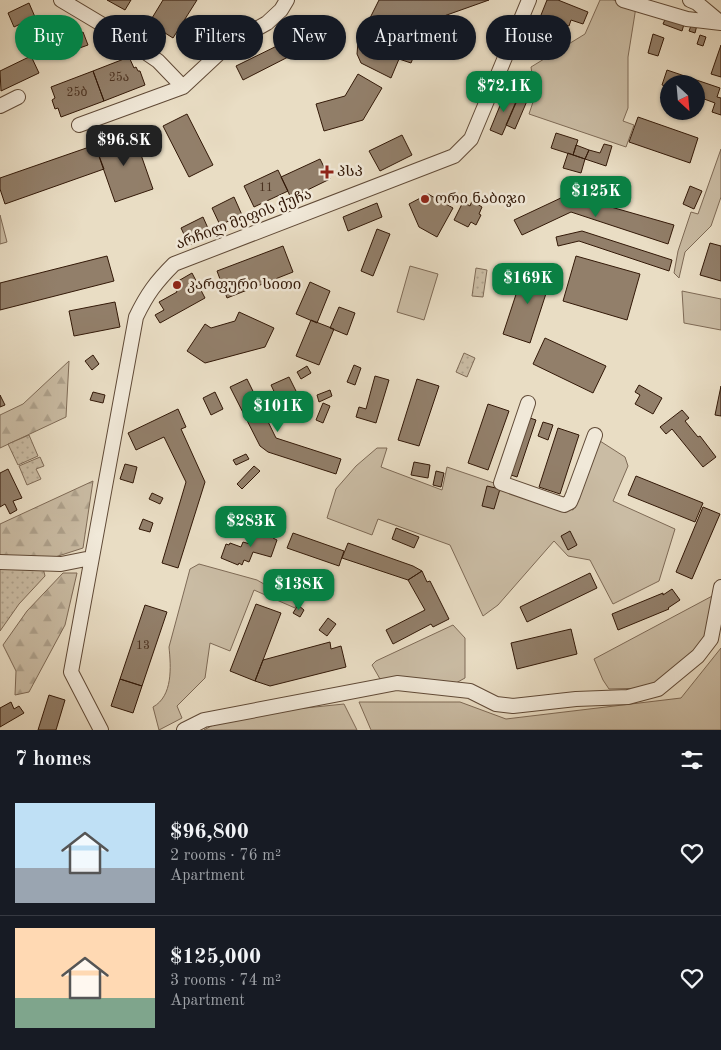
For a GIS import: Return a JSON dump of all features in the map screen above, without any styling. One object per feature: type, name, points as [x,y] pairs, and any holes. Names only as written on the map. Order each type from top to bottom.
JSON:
[{"type":"street","points":[[61,0],[123,37],[158,61],[183,88]]},
{"type":"street","points":[[79,125],[183,88],[228,45],[267,23],[281,10],[287,0]]},
{"type":"street","name":"არჩილ მეფის ქუჩა","points":[[101,730],[70,672],[136,317],[155,283],[174,264],[454,156],[471,138],[529,0]]},
{"type":"street","points":[[623,0],[687,20],[721,23]]},
{"type":"street","points":[[687,20],[693,15],[695,9],[691,0]]},
{"type":"street","points":[[691,0],[721,23]]},
{"type":"street","points":[[0,106],[18,97]]},
{"type":"street","points":[[528,403],[501,482],[564,505],[568,504],[595,436]]},
{"type":"street","points":[[0,562],[61,564],[91,558]]},
{"type":"street","points":[[184,730],[204,720],[397,684],[470,691],[495,707],[576,699],[628,697],[658,689],[698,656],[711,639],[721,587]]},
{"type":"street","points":[[88,730],[92,714]]},
{"type":"green space","points":[[600,0],[613,0],[636,7],[628,57],[628,108],[623,121],[634,125],[626,147],[529,114],[535,96],[531,67],[542,60],[571,60],[571,43],[585,34]]},
{"type":"green space","points":[[721,149],[721,197],[711,226],[685,252],[679,278],[674,273],[678,251],[691,212],[698,214]]},
{"type":"green space","points":[[0,215],[7,242],[0,244]]},
{"type":"green space","points":[[410,266],[438,274],[424,320],[397,312]]},
{"type":"green space","points":[[476,268],[487,270],[483,297],[472,296]]},
{"type":"green space","points":[[682,291],[721,299],[721,330],[684,323]]},
{"type":"green space","points":[[464,353],[475,358],[467,377],[456,372]]},
{"type":"green space","points":[[69,361],[66,417],[0,448],[0,415],[23,404]]},
{"type":"green space","points":[[29,435],[38,456],[18,465],[8,444]]},
{"type":"green space","points":[[600,441],[625,457],[628,466],[613,501],[675,529],[659,581],[613,604],[590,560],[568,556],[554,541],[498,605],[483,616],[450,545],[378,519],[372,535],[327,518],[336,489],[356,466],[377,448],[387,448],[381,467],[442,490],[447,467],[573,510]]},
{"type":"green space","points":[[40,457],[44,466],[36,469],[41,479],[27,485],[19,466]]},
{"type":"green space","points":[[93,481],[83,548],[49,559],[0,555],[0,524]]},
{"type":"green space","points":[[199,564],[257,580],[297,603],[295,608],[254,590],[230,651],[210,643],[205,678],[177,706],[182,718],[159,730],[153,707],[160,702],[167,688],[170,672],[169,647],[190,569]]},
{"type":"green space","points":[[0,568],[43,568],[45,576],[19,604],[0,631]]},
{"type":"green space","points":[[63,573],[77,573],[65,625],[29,692],[15,695],[16,671],[3,645],[27,611]]},
{"type":"green space","points":[[716,594],[709,628],[691,657],[649,688],[609,689],[594,659]]},
{"type":"green space","points":[[453,625],[465,638],[465,678],[454,684],[380,679],[372,665],[376,661]]},
{"type":"green space","points":[[721,648],[721,730],[371,730],[359,702],[460,702],[506,719],[681,698]]},
{"type":"green space","points":[[344,704],[357,730],[204,730],[215,724],[286,710]]},
{"type":"building","points":[[107,0],[131,0],[125,10]]},
{"type":"building","points":[[163,0],[197,0],[188,15],[176,15],[176,33],[173,38],[166,34],[166,15],[154,15]]},
{"type":"building","points":[[379,0],[489,0],[447,15],[372,15]]},
{"type":"building","points":[[547,0],[558,0],[588,12],[583,24],[571,20],[571,15],[541,15]]},
{"type":"building","points":[[29,3],[34,15],[15,15],[14,27],[8,13]]},
{"type":"building","points":[[667,15],[685,21],[682,31],[663,24]]},
{"type":"building","points":[[692,23],[697,25],[695,33],[689,31]]},
{"type":"building","points":[[83,32],[88,45],[83,47]]},
{"type":"building","points":[[653,34],[664,38],[658,56],[648,53]]},
{"type":"building","points":[[700,35],[706,37],[703,46],[697,44]]},
{"type":"building","points":[[721,45],[721,77],[711,74]]},
{"type":"building","points":[[273,48],[273,60],[282,60],[243,80],[236,66],[248,60],[263,60],[263,53]]},
{"type":"building","points":[[23,60],[33,60],[39,73],[1,91],[0,71]]},
{"type":"building","points":[[121,60],[130,60],[134,68],[136,67],[140,71],[145,85],[104,101],[93,71]]},
{"type":"building","points":[[360,60],[399,60],[391,78],[361,63]]},
{"type":"building","points":[[667,70],[682,75],[665,75]]},
{"type":"building","points":[[93,71],[104,101],[61,117],[58,108],[55,109],[52,100],[55,98],[51,87]]},
{"type":"building","points":[[511,72],[526,78],[519,96],[504,90]]},
{"type":"building","points":[[358,74],[382,88],[363,120],[324,131],[316,104],[345,96]]},
{"type":"building","points":[[705,83],[720,88],[717,97],[721,98],[721,115],[712,112],[715,103],[705,99]]},
{"type":"building","points":[[521,90],[530,94],[515,129],[506,125]]},
{"type":"building","points":[[506,91],[519,96],[502,135],[490,130]]},
{"type":"building","points":[[187,114],[213,165],[189,177],[163,126]]},
{"type":"building","points":[[638,117],[698,138],[690,163],[629,142]]},
{"type":"building","points":[[133,132],[153,189],[115,202],[95,145]]},
{"type":"building","points":[[556,133],[578,140],[573,155],[551,148]]},
{"type":"building","points":[[402,135],[412,155],[380,171],[369,151]]},
{"type":"building","points":[[604,144],[612,146],[606,166],[585,159],[589,150],[600,153]]},
{"type":"building","points":[[95,145],[104,169],[5,204],[0,189],[0,178]]},
{"type":"building","points":[[576,145],[589,150],[585,159],[573,155]]},
{"type":"building","points":[[568,153],[585,159],[581,173],[563,168]]},
{"type":"building","points":[[320,159],[330,179],[291,198],[281,177]]},
{"type":"building","points":[[278,170],[288,191],[254,207],[244,186]]},
{"type":"building","points":[[690,186],[702,191],[694,209],[683,204]]},
{"type":"building","points":[[428,194],[453,208],[437,237],[419,227],[409,204]]},
{"type":"building","points":[[234,197],[242,215],[220,225],[212,208]]},
{"type":"building","points":[[563,197],[576,197],[674,225],[668,244],[571,212],[522,235],[514,220]]},
{"type":"building","points":[[472,201],[482,207],[479,214],[481,215],[476,225],[471,222],[468,227],[454,220],[463,202],[470,206]]},
{"type":"building","points":[[377,203],[382,217],[348,231],[343,217]]},
{"type":"building","points":[[203,217],[211,235],[189,245],[181,228]]},
{"type":"building","points":[[377,229],[390,234],[373,276],[361,271]]},
{"type":"building","points":[[582,231],[672,260],[669,271],[579,241],[558,246],[556,237]]},
{"type":"building","points":[[710,243],[721,246],[721,281],[700,275]]},
{"type":"building","points":[[283,246],[293,272],[227,298],[217,271]]},
{"type":"building","points":[[107,256],[114,281],[0,310],[0,283]]},
{"type":"building","points":[[576,256],[640,274],[627,320],[563,301]]},
{"type":"building","points":[[525,267],[552,275],[530,343],[503,334]]},
{"type":"building","points":[[192,273],[205,298],[160,323],[155,315],[164,310],[159,302],[177,292],[173,284]]},
{"type":"building","points":[[310,282],[330,291],[317,323],[296,314]]},
{"type":"building","points":[[115,302],[120,327],[74,336],[69,311]]},
{"type":"building","points":[[339,307],[355,313],[347,335],[330,328]]},
{"type":"building","points":[[239,312],[274,328],[265,347],[205,363],[187,351],[205,324],[211,328],[235,321]]},
{"type":"building","points":[[311,320],[334,329],[319,365],[296,356]]},
{"type":"building","points":[[545,338],[606,366],[593,393],[533,364]]},
{"type":"building","points":[[93,355],[99,364],[92,370],[85,361]]},
{"type":"building","points":[[354,365],[361,368],[355,385],[347,382]]},
{"type":"building","points":[[307,366],[311,373],[301,379],[297,372]]},
{"type":"building","points":[[375,376],[389,380],[376,423],[356,417],[359,407],[366,409]]},
{"type":"building","points":[[289,377],[297,393],[279,402],[271,385]]},
{"type":"building","points":[[247,379],[276,438],[341,459],[336,474],[268,452],[260,446],[230,387]]},
{"type":"building","points":[[417,379],[439,386],[419,446],[398,440]]},
{"type":"building","points":[[639,385],[662,398],[653,414],[635,404],[640,395],[635,392]]},
{"type":"building","points":[[721,386],[721,416],[715,415]]},
{"type":"building","points":[[330,390],[332,396],[319,402],[317,395]]},
{"type":"building","points":[[93,392],[105,395],[103,403],[90,400]]},
{"type":"building","points":[[215,392],[223,409],[211,415],[203,398]]},
{"type":"building","points":[[0,395],[5,405],[0,407]]},
{"type":"building","points":[[323,403],[330,406],[323,423],[316,420]]},
{"type":"building","points":[[488,404],[509,411],[488,470],[468,463]]},
{"type":"building","points":[[178,409],[186,427],[181,429],[205,482],[178,568],[162,563],[186,482],[164,437],[136,450],[128,433]]},
{"type":"building","points":[[682,410],[689,418],[685,421],[698,437],[700,436],[716,457],[703,467],[672,429],[666,434],[660,427]]},
{"type":"building","points":[[527,417],[536,420],[517,477],[508,474]]},
{"type":"building","points":[[543,422],[553,425],[548,440],[538,436]]},
{"type":"building","points":[[558,428],[579,435],[560,494],[539,487]]},
{"type":"building","points":[[246,454],[249,459],[236,465],[233,460]]},
{"type":"building","points":[[414,462],[430,465],[428,478],[411,475]]},
{"type":"building","points":[[125,464],[137,467],[133,483],[120,479]]},
{"type":"building","points":[[254,466],[260,471],[242,489],[237,484]]},
{"type":"building","points":[[8,469],[22,498],[13,501],[17,510],[10,514],[5,504],[0,507],[0,473]]},
{"type":"building","points":[[436,471],[444,473],[441,487],[433,485]]},
{"type":"building","points":[[636,476],[703,503],[695,522],[628,495]]},
{"type":"building","points":[[487,486],[500,489],[494,509],[482,506]]},
{"type":"building","points":[[152,493],[163,498],[160,504],[149,499]]},
{"type":"building","points":[[703,507],[720,514],[692,579],[676,572]]},
{"type":"building","points":[[143,519],[153,523],[150,532],[139,529]]},
{"type":"building","points":[[266,528],[276,532],[273,538],[277,540],[271,557],[253,552],[249,562],[244,560],[242,565],[221,558],[226,544],[229,545],[230,543],[241,547],[243,542],[250,544],[255,531],[264,534]]},
{"type":"building","points":[[396,528],[419,537],[414,548],[392,539]]},
{"type":"building","points":[[570,531],[577,545],[568,550],[561,536]]},
{"type":"building","points":[[293,533],[344,551],[339,566],[287,548]]},
{"type":"building","points":[[348,543],[422,571],[408,580],[342,558]]},
{"type":"building","points":[[422,571],[427,582],[430,581],[449,619],[433,627],[431,624],[393,644],[386,630],[425,610],[408,580]]},
{"type":"building","points":[[590,573],[597,588],[527,622],[520,607]]},
{"type":"building","points":[[672,589],[680,600],[669,609],[618,630],[612,614],[663,593],[663,595]]},
{"type":"building","points":[[256,604],[281,613],[255,681],[230,671]]},
{"type":"building","points":[[145,605],[167,612],[142,686],[120,679]]},
{"type":"building","points":[[298,605],[304,610],[300,617],[293,613]]},
{"type":"building","points":[[328,618],[336,624],[327,636],[319,630]]},
{"type":"building","points":[[571,629],[577,654],[517,669],[511,643]]},
{"type":"building","points":[[330,642],[331,649],[341,646],[346,667],[270,686],[255,681],[263,660]]},
{"type":"building","points":[[120,679],[142,686],[133,713],[111,706]]},
{"type":"building","points":[[49,695],[65,700],[56,730],[38,730]]},
{"type":"building","points":[[11,702],[14,709],[19,706],[24,713],[0,727],[0,708]]},
{"type":"place","name":"პსპ","points":[[327,172]]},
{"type":"place","name":"ორი ნაბიჯი","points":[[425,199]]},
{"type":"place","name":"კარფური სითი","points":[[177,285]]}]
